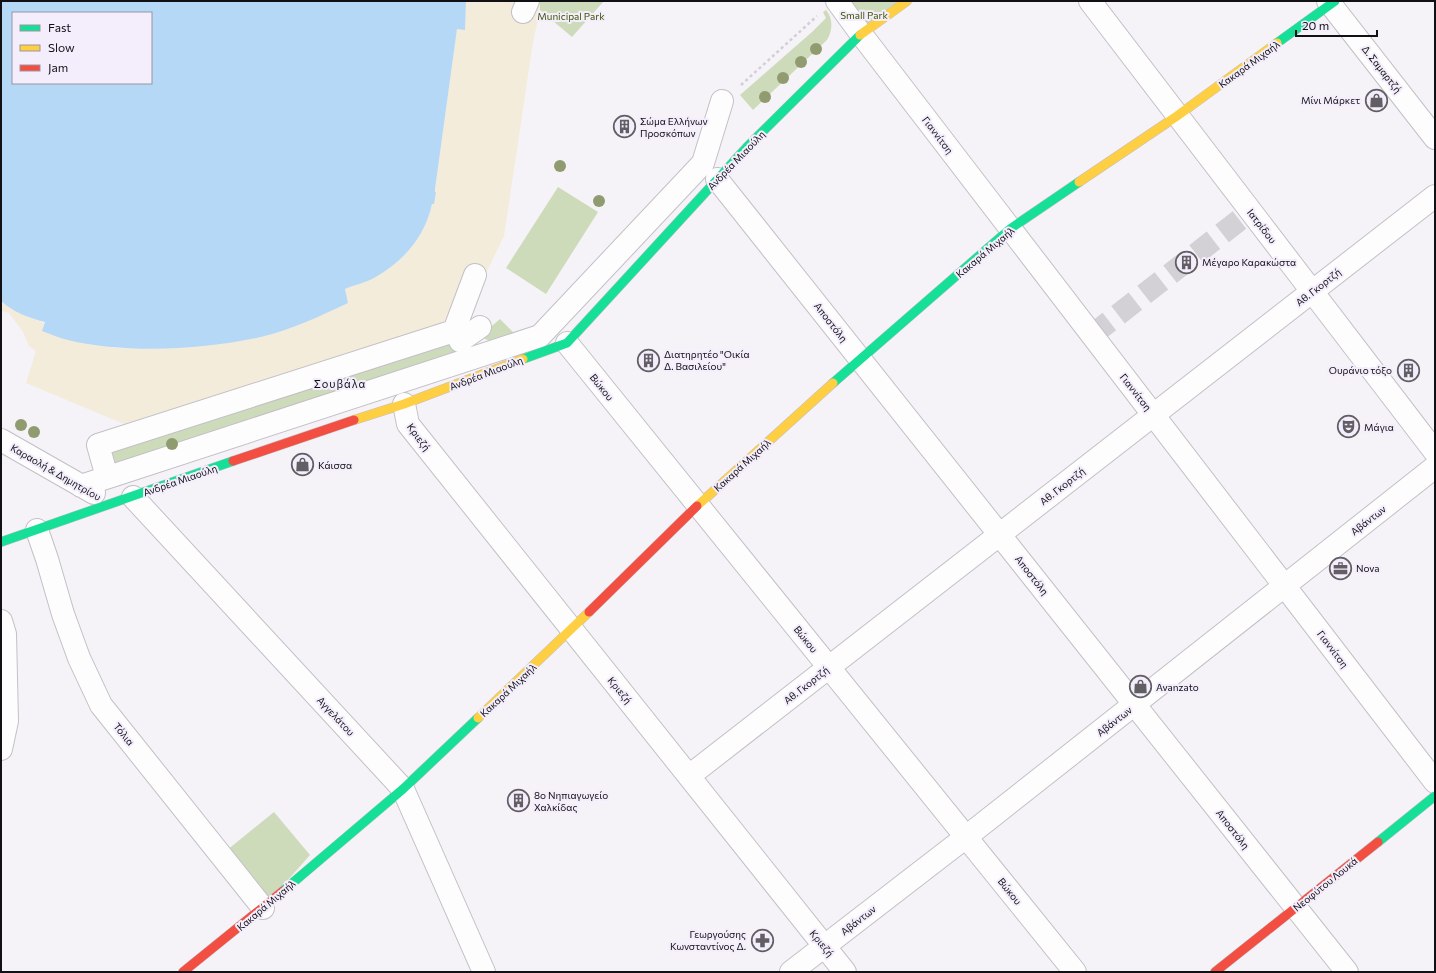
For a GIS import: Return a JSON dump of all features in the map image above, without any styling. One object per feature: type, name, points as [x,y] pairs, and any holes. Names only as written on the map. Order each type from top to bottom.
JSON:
[{"type":"street","name":"Ανδρέα Μιαούλη","points":[[1,542],[286,443],[404,404],[567,343],[748,146],[861,34],[907,1]]},
{"type":"street","name":"Ιατρίδου","points":[[1090,1],[1435,452]]},
{"type":"street","name":"Κακαρά Μιχαήλ","points":[[184,972],[263,908],[403,789],[571,630],[698,505],[860,359],[1010,229],[1177,116],[1331,2]]},
{"type":"street","name":"Δ. Σαμαρτζή","points":[[1331,2],[1435,138]]},
{"type":"street","name":"Γιαννίτση","points":[[829,6],[861,34],[1435,782]]},
{"type":"street","points":[[107,477],[98,445],[298,379],[461,344],[540,336],[703,163],[722,101]]},
{"type":"street","name":"Αποστόλη","points":[[717,178],[1347,972]]},
{"type":"street","name":"Αθ. Γκορτζή","points":[[689,776],[1435,196]]},
{"type":"street","points":[[461,344],[475,275]]},
{"type":"street","points":[[81,486],[461,344],[480,327]]},
{"type":"street","name":"Βώκου","points":[[567,343],[1075,972]]},
{"type":"street","name":"Κριεζή","points":[[404,404],[408,424],[845,972]]},
{"type":"street","name":"Καραολή & Δημητρίου","points":[[1,440],[112,504]]},
{"type":"street","name":"Αβάντων","points":[[791,972],[966,837],[1435,467]]},
{"type":"street","name":"Αγγελάτου","points":[[133,497],[403,789],[484,972]]},
{"type":"street","name":"Τόλια","points":[[37,530],[63,614],[79,658],[101,705],[263,908]]},
{"type":"street","points":[[1,621],[4,634],[7,721],[1,749]]},
{"type":"street","name":"Νεοφύτου Λουκά","points":[[1215,972],[1435,796]]},
{"type":"path","points":[[722,101],[829,6]]},
{"type":"green space","name":"Municipal Park","points":[[540,1],[604,1],[572,37],[540,10]]},
{"type":"green space","name":"Small Park","points":[[837,1],[907,1],[861,34]]},
{"type":"green space","points":[[826,10],[831,20],[830,32],[827,40],[753,110],[740,95],[812,32],[826,18],[823,12]]},
{"type":"green space","points":[[558,187],[598,212],[546,294],[506,268]]},
{"type":"green space","points":[[500,319],[518,337],[494,342],[480,336]]},
{"type":"green space","points":[[454,331],[468,359],[107,477],[98,445]]},
{"type":"green space","points":[[274,812],[310,855],[263,908],[221,855]]},
{"type":"sand","points":[[466,1],[540,1],[540,10],[533,42],[504,236],[487,271],[472,265],[443,324],[124,424],[26,383],[36,351],[29,346],[23,332],[9,313],[1,312],[1,302],[19,313],[44,323],[43,331],[91,345],[148,349],[212,345],[261,337],[280,331],[348,303],[345,289],[371,280],[385,272],[403,256],[418,238],[433,204],[457,28],[465,30]]},
{"type":"water","points":[[1,1],[466,1],[465,30],[457,29],[434,204],[432,204],[429,216],[418,238],[403,256],[385,272],[367,281],[345,289],[348,303],[294,327],[261,337],[215,345],[164,349],[114,347],[68,340],[42,331],[45,322],[33,319],[1,301]]},
{"type":"tunnel","points":[[1092,335],[1251,211]]},
{"type":"traffic: fast","points":[[1277,43],[1335,1]]},
{"type":"traffic: fast","points":[[523,359],[567,343],[748,146],[860,35]]},
{"type":"traffic: fast","points":[[833,383],[1010,229],[1079,182]]},
{"type":"traffic: fast","points":[[1,542],[233,461]]},
{"type":"traffic: fast","points":[[283,891],[403,789],[478,718]]},
{"type":"traffic: fast","points":[[1378,842],[1435,796]]},
{"type":"traffic: slow","points":[[860,35],[907,1]]},
{"type":"traffic: slow","points":[[1079,182],[1177,116],[1277,43]]},
{"type":"traffic: slow","points":[[354,420],[404,404],[523,359]]},
{"type":"traffic: slow","points":[[697,506],[833,383]]},
{"type":"traffic: slow","points":[[478,718],[589,612]]},
{"type":"traffic: jam","points":[[233,461],[354,420]]},
{"type":"traffic: jam","points":[[589,612],[697,506]]},
{"type":"traffic: jam","points":[[1215,972],[1378,842]]},
{"type":"traffic: jam","points":[[183,972],[283,891]]},
{"type":"place","name":"Μίνι Μάρκετ","points":[[1376,100]]},
{"type":"place","name":"Σώμα Ελλήνων Προσκόπων","points":[[624,127]]},
{"type":"place","name":"Μέγαρο Καρακώστα","points":[[1186,262]]},
{"type":"place","name":"Διατηρητέο \"Οικία Δ. Βασιλείου\"","points":[[649,360]]},
{"type":"place","name":"Ουράνιο τόξο","points":[[1408,370]]},
{"type":"place","name":"Μάγια","points":[[1349,427]]},
{"type":"place","name":"Κάισσα","points":[[302,465]]},
{"type":"place","name":"Nova","points":[[1340,568]]},
{"type":"place","name":"Avanzato","points":[[1141,687]]},
{"type":"place","name":"8ο Νηπιαγωγείο Χαλκίδας","points":[[518,801]]},
{"type":"place","name":"Γεωργούσης Κωνσταντίνος Δ.","points":[[762,940]]},
{"type":"district","name":"Σουβάλα","points":[[340,383]]}]
